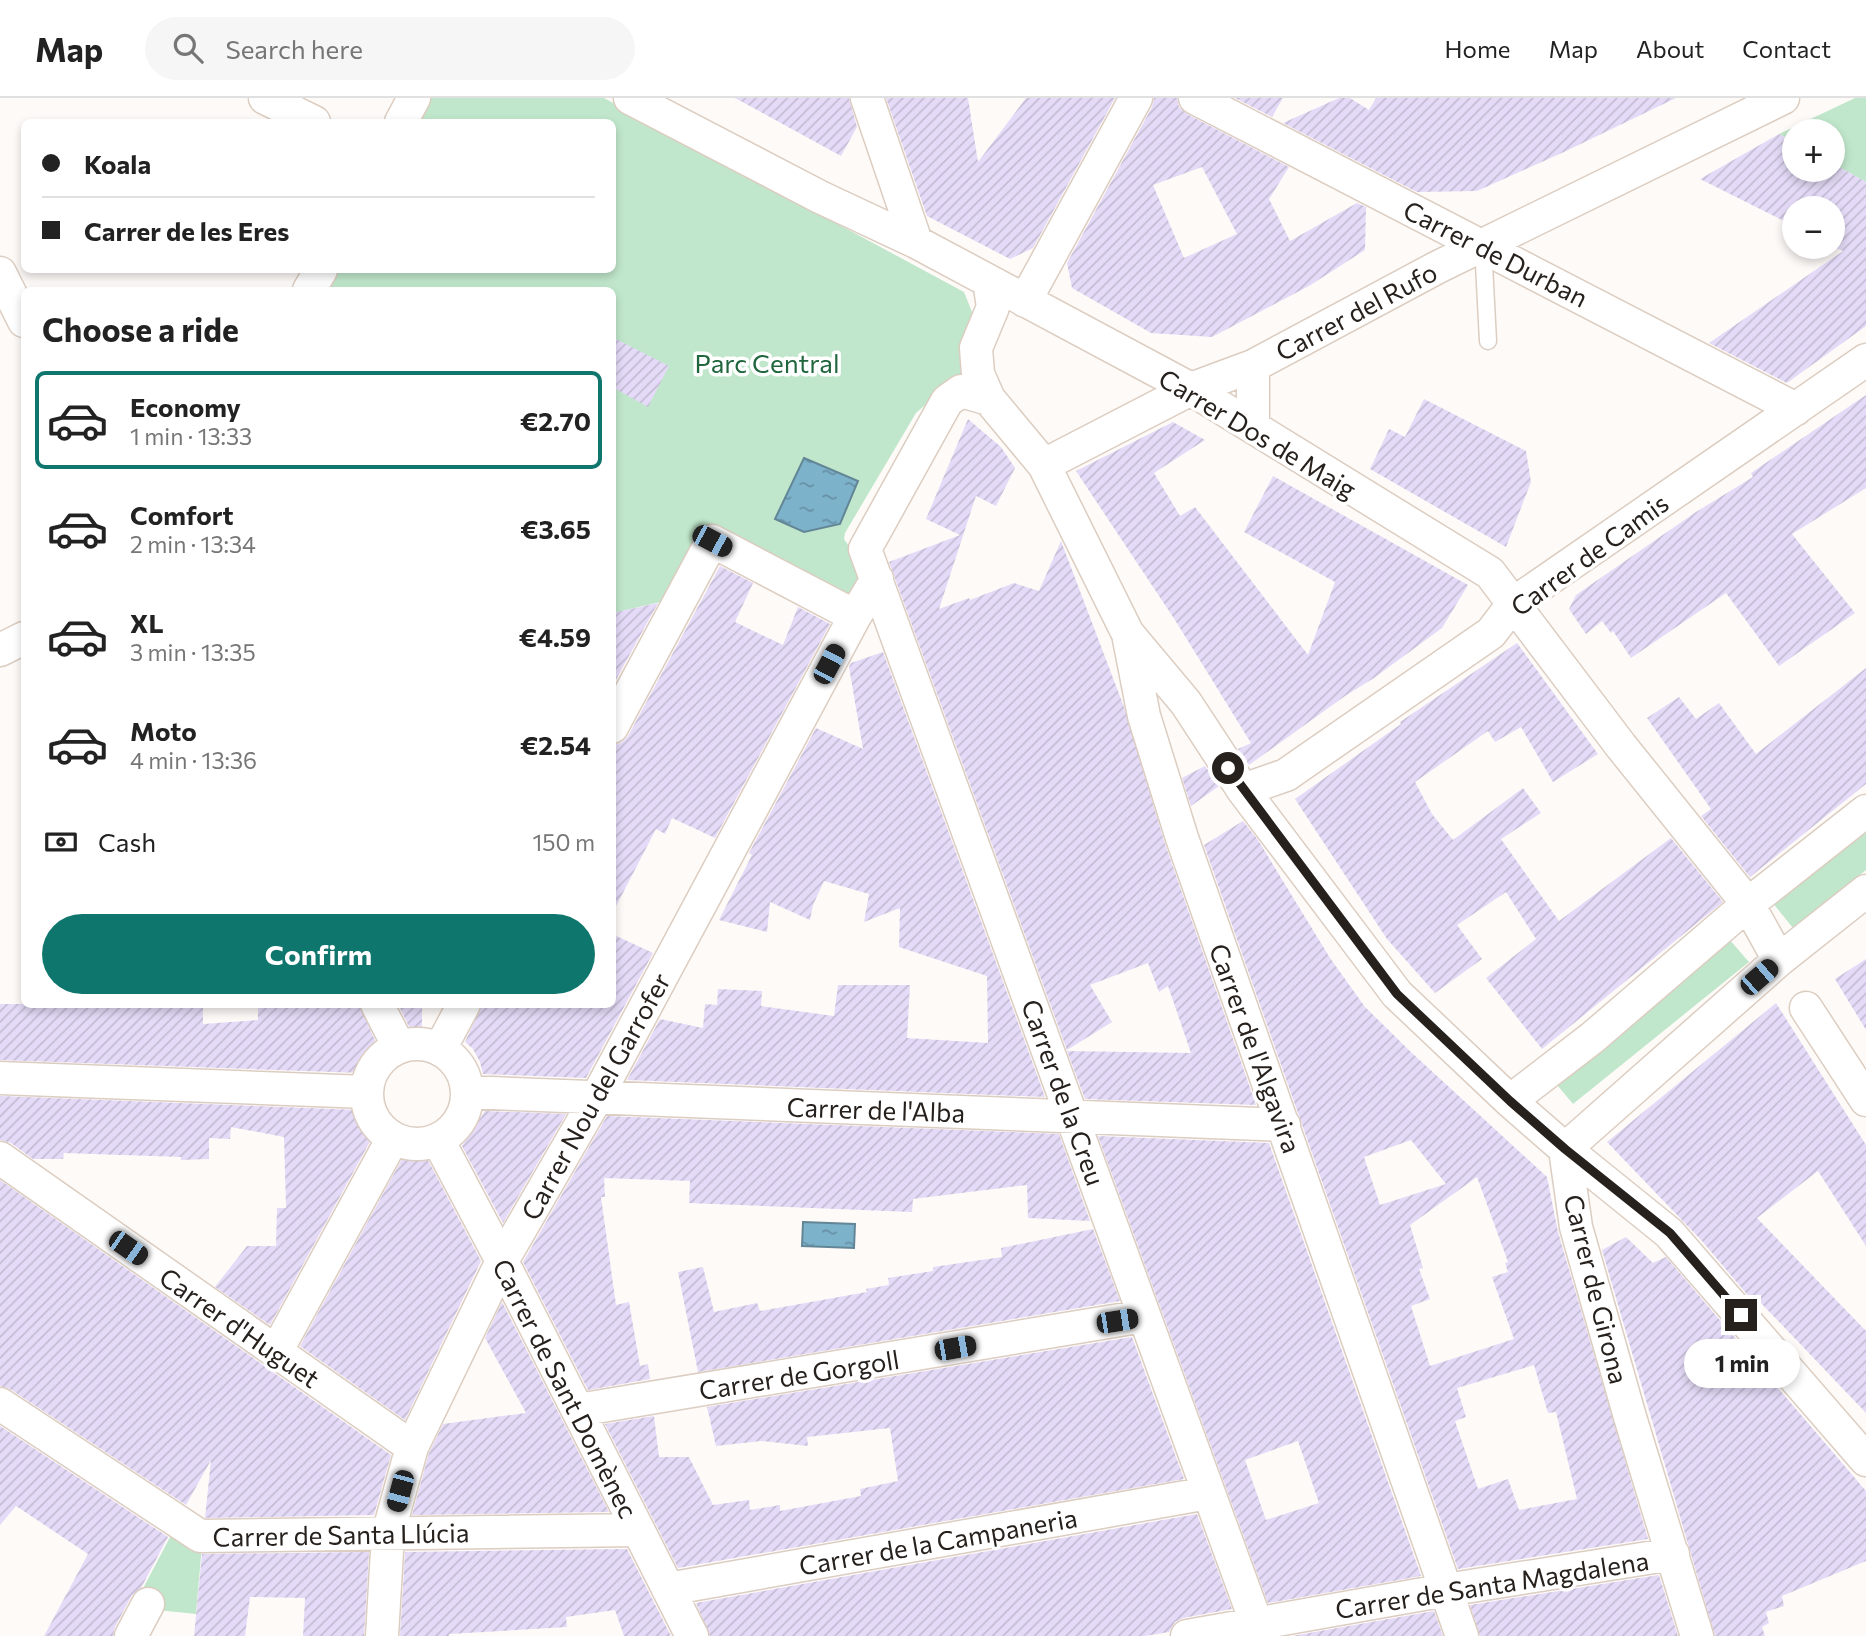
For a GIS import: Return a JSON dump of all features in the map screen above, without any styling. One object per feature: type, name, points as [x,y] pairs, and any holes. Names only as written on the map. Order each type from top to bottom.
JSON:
[{"type":"street","points":[[265,98],[308,119]]},
{"type":"street","points":[[403,119],[414,98]]},
{"type":"street","name":"Carrer Dos de Maig","points":[[630,98],[820,197],[916,242],[1191,389],[1490,573],[1621,746],[1748,904],[1779,960]]},
{"type":"street","points":[[867,98],[916,242]]},
{"type":"street","points":[[986,324],[1002,312],[1025,301],[1136,98]]},
{"type":"street","name":"Carrer de Durban","points":[[1195,98],[1796,409]]},
{"type":"street","name":"Carrer del Rufo","points":[[1044,466],[1191,389],[1253,366],[1483,245],[1775,99]]},
{"type":"street","points":[[0,273],[21,315]]},
{"type":"street","points":[[986,324],[993,307],[989,281]]},
{"type":"street","name":"Carrer de l'Algavira","points":[[986,324],[976,348],[978,374],[989,399],[1044,466],[1128,634],[1144,716],[1182,838],[1462,1636]]},
{"type":"street","name":"Carrer de Camis","points":[[1243,790],[1286,775],[1491,633],[1514,603],[1866,360]]},
{"type":"street","points":[[1253,366],[1253,428]]},
{"type":"street","name":"Carrer de la Creu","points":[[989,399],[961,391],[947,401],[865,549],[1259,1630]]},
{"type":"street","points":[[616,720],[712,541],[855,616]]},
{"type":"street","name":"Carrer Nou del Garrofer","points":[[382,1636],[388,1534],[412,1447],[502,1261],[597,1097],[877,579]]},
{"type":"street","points":[[1128,634],[1186,703],[1243,790],[1397,994],[1510,1101],[1670,1233],[1866,1460]]},
{"type":"street","points":[[0,650],[21,640]]},
{"type":"street","points":[[1510,1101],[1592,1038],[1748,904],[1866,811]]},
{"type":"street","points":[[1565,1149],[1779,960],[1866,891]]},
{"type":"street","points":[[379,1008],[399,1047]]},
{"type":"street","points":[[440,1049],[462,1008]]},
{"type":"street","points":[[1806,1008],[1866,1100]]},
{"type":"street","points":[[427,1045],[440,1049],[460,1067],[465,1079],[466,1107],[460,1121],[438,1140],[423,1144],[394,1138],[382,1130],[373,1119],[368,1106],[369,1078],[386,1054],[399,1047],[427,1045]]},
{"type":"street","points":[[0,1078],[367,1092]]},
{"type":"street","name":"Carrer de l'Alba","points":[[467,1092],[1284,1125]]},
{"type":"street","points":[[276,1352],[394,1138]]},
{"type":"street","name":"Carrer de Sant Domènec","points":[[438,1140],[692,1636]]},
{"type":"street","name":"Carrer de Girona","points":[[1565,1149],[1576,1227],[1630,1418],[1697,1636]]},
{"type":"street","name":"Carrer d'Huguet","points":[[0,1158],[412,1447]]},
{"type":"street","name":"Carrer de Gorgoll","points":[[578,1410],[1144,1317]]},
{"type":"street","name":"Carrer de Santa Llúcia","points":[[0,1404],[200,1536],[638,1530]]},
{"type":"street","name":"Carrer de la Campaneria","points":[[668,1589],[1208,1493]]},
{"type":"street","name":"Carrer de Santa Magdalena","points":[[1187,1636],[1259,1630],[1446,1590],[1673,1554]]},
{"type":"street","points":[[131,1636],[148,1604]]},
{"type":"lane","points":[[1483,245],[1488,341]]},
{"type":"green space","name":"Parc Central","points":[[424,98],[604,98],[964,292],[972,312],[966,346],[971,379],[956,378],[916,413],[845,533],[844,539],[867,573],[851,602],[716,532],[669,600],[616,612],[616,287],[321,287],[329,273],[616,273],[616,119],[413,119]]},
{"type":"green space","points":[[1855,98],[1866,98],[1866,182],[1845,170],[1845,119],[1811,119]]},
{"type":"green space","points":[[1866,827],[1866,870],[1793,928],[1772,902]]},
{"type":"green space","points":[[1729,939],[1749,962],[1573,1104],[1553,1080]]},
{"type":"green space","points":[[178,1522],[203,1533],[196,1614],[157,1610],[138,1598]]},
{"type":"water","points":[[804,458],[858,481],[840,524],[804,532],[775,519]]},
{"type":"water","points":[[803,1222],[855,1224],[854,1248],[802,1246]]},
{"type":"building","points":[[735,98],[849,98],[857,127],[841,156]]},
{"type":"building","points":[[886,98],[968,98],[978,162],[1026,98],[1115,98],[1033,248],[1010,259],[927,216]]},
{"type":"building","points":[[1154,98],[1177,98],[1179,107],[1187,114],[1289,167],[1269,199],[1290,241],[1357,203],[1366,207],[1365,250],[1309,286],[1212,337],[1151,333],[1072,288],[1067,263],[1152,107]],"holes":[[[1202,167],[1237,234],[1184,258],[1153,185]]]},
{"type":"building","points":[[1235,98],[1283,98],[1272,117]]},
{"type":"building","points":[[1339,98],[1350,98],[1369,110],[1376,98],[1676,98],[1477,191],[1417,192],[1283,123]]},
{"type":"building","points":[[1779,134],[1782,136],[1782,182],[1845,182],[1845,170],[1866,182],[1866,326],[1787,383],[1709,343],[1831,259],[1845,259],[1845,196],[1782,196],[1782,220],[1700,179]]},
{"type":"building","points":[[616,339],[669,366],[648,407],[616,389]]},
{"type":"building","points":[[1866,395],[1866,488],[1792,534],[1855,613],[1779,666],[1726,593],[1631,658],[1613,631],[1611,633],[1602,621],[1586,634],[1569,609],[1576,595],[1696,512],[1753,477],[1751,473]]},
{"type":"building","points":[[1424,399],[1526,451],[1531,482],[1506,547],[1370,469],[1389,429],[1405,437]]},
{"type":"building","points":[[968,419],[1001,447],[1015,468],[996,506],[976,496],[939,609],[1014,583],[1039,591],[1061,541],[1124,707],[1165,844],[1256,1105],[1085,1099],[1067,1051],[1191,1053],[1168,986],[1159,992],[1148,963],[1090,985],[1112,1022],[1067,1050],[889,562],[960,535],[926,519]]},
{"type":"building","points":[[1173,422],[1205,440],[1154,473],[1180,516],[1195,507],[1308,655],[1335,582],[1244,532],[1273,476],[1468,585],[1442,628],[1249,765],[1238,749],[1251,743],[1175,620],[1076,471]]},
{"type":"building","points":[[720,566],[753,583],[735,622],[783,645],[798,607],[830,624],[715,838],[672,818],[665,834],[656,829],[616,906],[616,744],[628,736]]},
{"type":"building","points":[[658,603],[616,680],[616,612]]},
{"type":"building","points":[[1517,643],[1598,754],[1553,782],[1521,727],[1495,742],[1488,731],[1415,782],[1432,814],[1453,840],[1523,788],[1541,813],[1501,839],[1559,921],[1671,838],[1723,902],[1542,1049],[1486,978],[1536,939],[1506,892],[1457,925],[1482,959],[1435,993],[1387,939],[1295,799],[1401,724],[1400,722]]},
{"type":"building","points":[[883,652],[1045,1097],[627,1080],[660,1019],[703,1028],[705,1004],[717,1005],[718,989],[762,991],[761,1006],[834,1016],[838,985],[910,985],[907,1038],[988,1043],[987,976],[899,947],[900,908],[864,922],[869,894],[824,881],[813,905],[810,920],[770,902],[767,932],[719,920],[752,855],[749,853],[816,728],[863,749],[849,667],[851,663]]},
{"type":"building","points":[[1866,668],[1866,784],[1750,877],[1701,816],[1711,809],[1647,718],[1679,697],[1696,719],[1719,703],[1756,754]]},
{"type":"building","points":[[1205,766],[1219,786],[1191,806],[1182,778]]},
{"type":"building","points":[[1243,821],[1258,840],[1330,958],[1365,1007],[1547,1177],[1558,1232],[1648,1539],[1458,1569],[1204,845]],"holes":[[[1411,1140],[1446,1184],[1380,1205],[1364,1157]],[[1477,1177],[1508,1262],[1505,1263],[1508,1272],[1492,1277],[1514,1339],[1430,1366],[1411,1306],[1430,1299],[1419,1269],[1423,1268],[1410,1225]],[[1534,1365],[1548,1413],[1556,1412],[1577,1499],[1519,1510],[1508,1479],[1478,1489],[1455,1421],[1466,1417],[1457,1388]]]},
{"type":"building","points":[[616,936],[653,953],[586,1078],[483,1074],[473,1049],[465,1042],[480,1008],[616,1008]]},
{"type":"building","points":[[1866,959],[1866,1030],[1835,979]]},
{"type":"building","points":[[1776,1003],[1866,1145],[1866,1246],[1818,1171],[1757,1218],[1866,1331],[1866,1413],[1760,1302],[1756,1305],[1702,1241],[1607,1142]]},
{"type":"building","points":[[0,1004],[21,1004],[21,1008],[203,1008],[203,1024],[258,1020],[258,1008],[361,1008],[377,1045],[361,1073],[0,1060]]},
{"type":"building","points":[[400,1008],[422,1008],[422,1028],[410,1029]]},
{"type":"building","points":[[0,1096],[360,1110],[373,1136],[270,1325],[215,1287],[247,1246],[276,1246],[277,1208],[286,1208],[284,1137],[231,1127],[230,1139],[209,1138],[209,1159],[181,1160],[181,1157],[64,1153],[63,1159],[33,1159],[11,1143],[0,1140]]},
{"type":"building","points":[[485,1111],[566,1114],[503,1223],[462,1146]]},
{"type":"building","points":[[607,1116],[1059,1134],[1090,1221],[1028,1218],[1027,1185],[913,1199],[912,1212],[689,1203],[690,1181],[604,1178],[605,1197],[601,1197],[616,1305],[629,1302],[640,1366],[648,1364],[650,1379],[588,1390],[523,1262]]},
{"type":"building","points":[[1098,1136],[1269,1143],[1421,1576],[1268,1603]],"holes":[[[1298,1441],[1319,1503],[1266,1520],[1245,1460]]]},
{"type":"building","points":[[402,1159],[428,1160],[481,1261],[405,1420],[300,1346]]},
{"type":"building","points":[[0,1180],[391,1455],[374,1515],[205,1518],[211,1460],[186,1505],[10,1389],[0,1386]]},
{"type":"building","points":[[1093,1229],[1120,1301],[698,1372],[678,1272],[703,1267],[714,1312],[757,1303],[760,1311],[867,1292],[866,1289],[889,1285],[888,1278],[933,1271],[933,1267],[1002,1257],[1001,1248]]},
{"type":"building","points":[[1626,1237],[1653,1263],[1666,1257],[1866,1491],[1866,1561],[1782,1596],[1784,1606],[1766,1612],[1769,1623],[1762,1627],[1765,1636],[1715,1636],[1602,1250]]},
{"type":"building","points":[[502,1302],[609,1512],[412,1515],[429,1453],[443,1424],[526,1413],[485,1338]]},
{"type":"building","points":[[1132,1337],[1184,1479],[678,1568],[605,1424],[654,1416],[659,1457],[689,1457],[713,1505],[749,1500],[750,1510],[780,1505],[780,1511],[861,1496],[860,1489],[898,1481],[890,1428],[807,1437],[808,1446],[761,1441],[716,1446],[707,1407]]},
{"type":"building","points":[[0,1426],[168,1537],[141,1588],[132,1595],[113,1636],[44,1636],[88,1554],[16,1506],[0,1525]]},
{"type":"building","points":[[1197,1514],[1232,1609],[1183,1618],[1175,1622],[1169,1632],[1145,1636],[710,1636],[696,1603]]},
{"type":"building","points":[[627,1549],[671,1636],[624,1636],[615,1610],[566,1617],[567,1627],[449,1636],[400,1636],[405,1552]]},
{"type":"building","points":[[369,1552],[364,1636],[303,1636],[305,1598],[250,1597],[245,1636],[194,1636],[202,1554]]},
{"type":"building","points":[[1659,1575],[1678,1636],[1480,1636],[1470,1605]]},
{"type":"building","points":[[1434,1611],[1443,1636],[1292,1636]]},
{"type":"route","points":[[1228,768],[1397,994],[1510,1101],[1670,1233],[1741,1315]]}]
